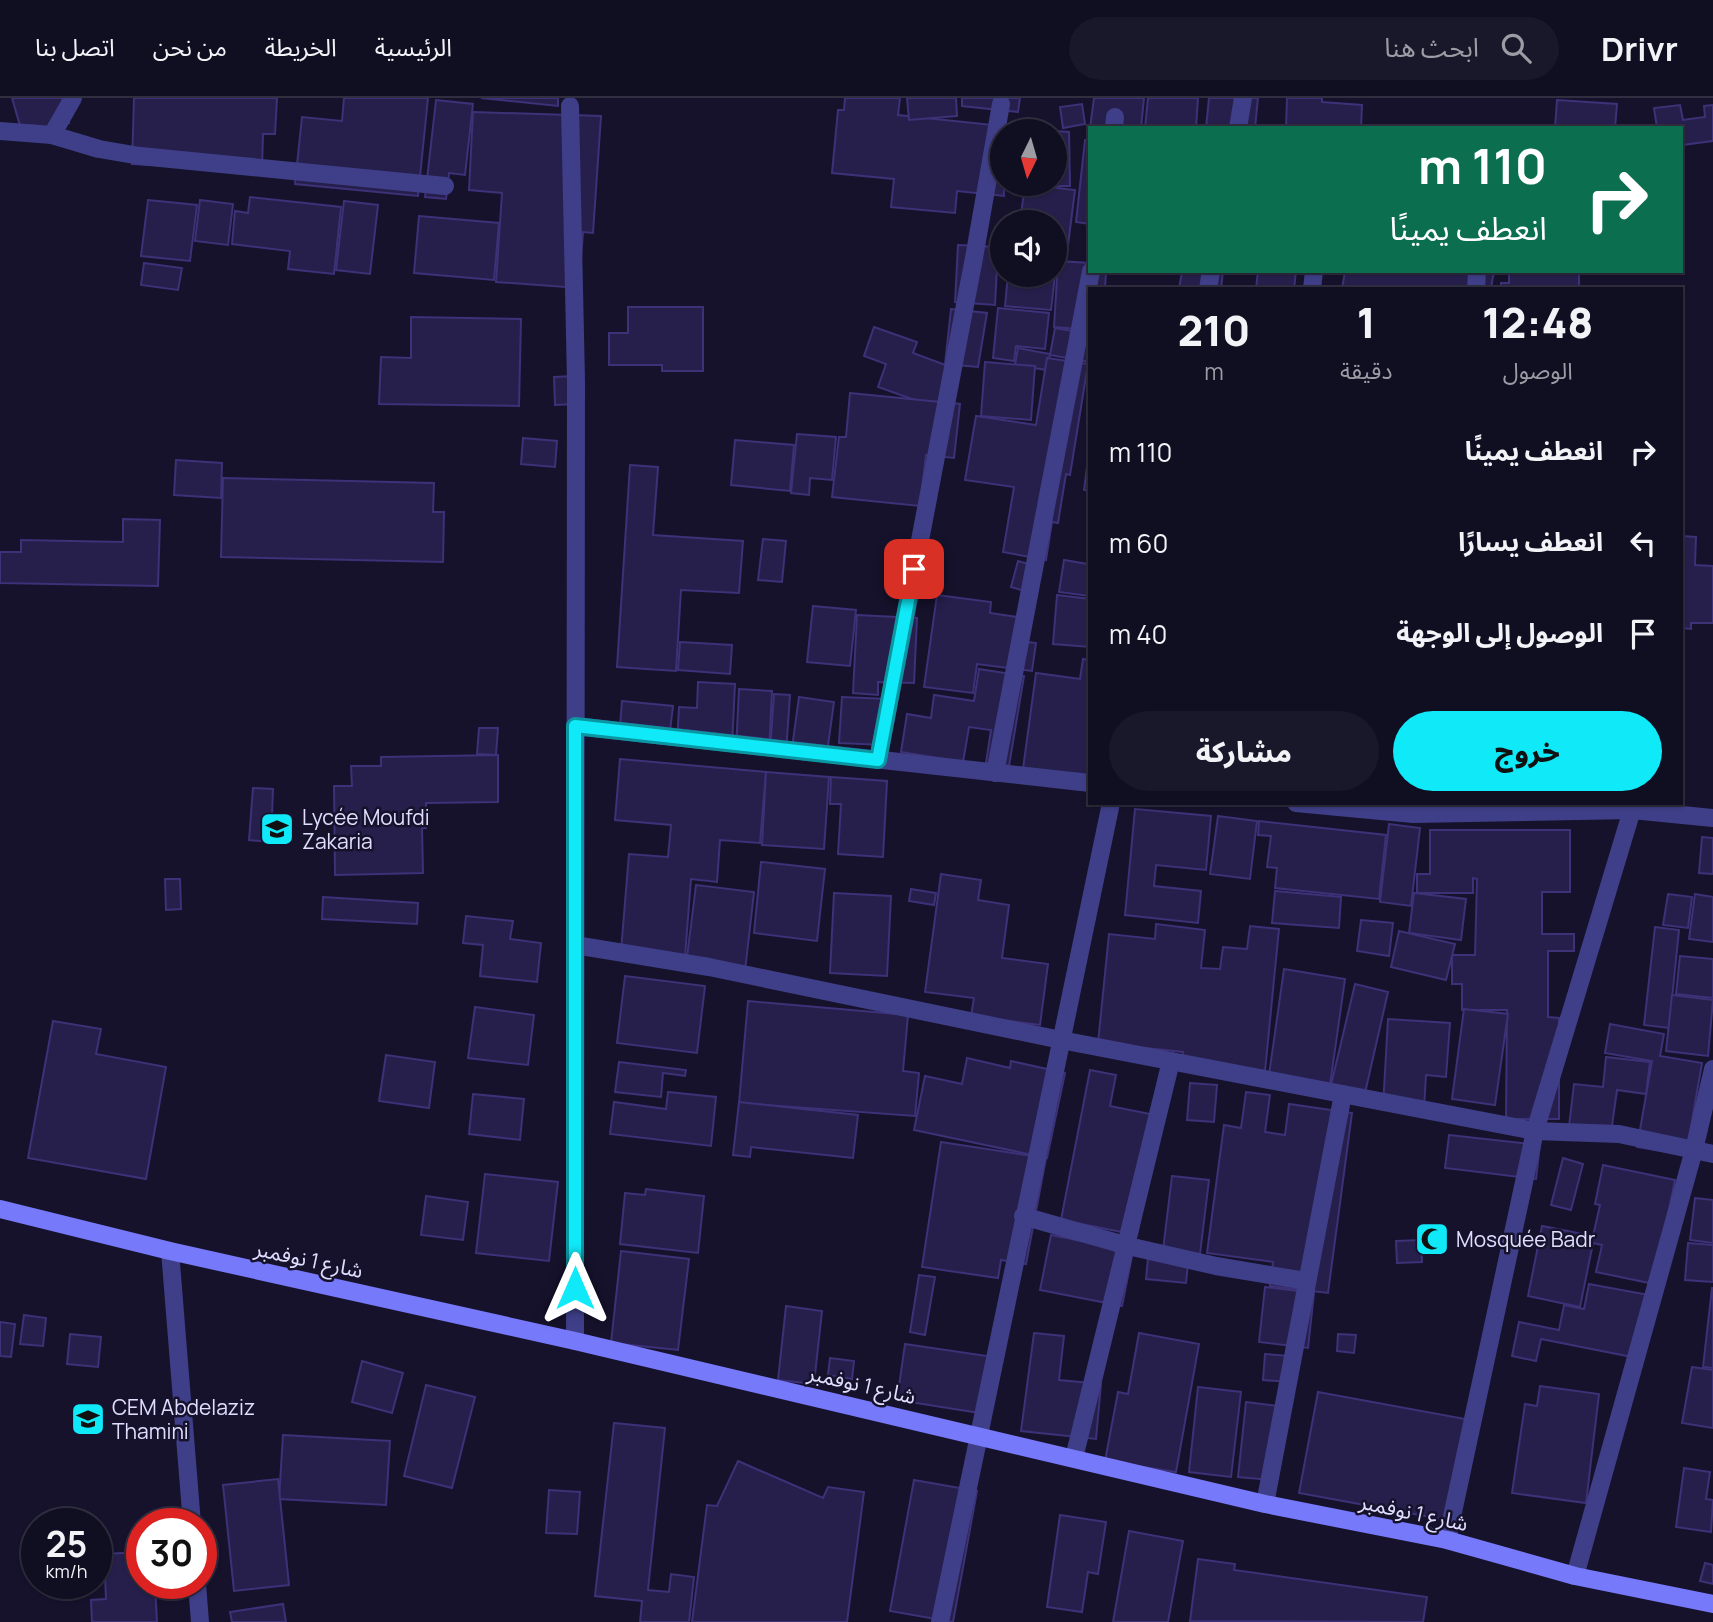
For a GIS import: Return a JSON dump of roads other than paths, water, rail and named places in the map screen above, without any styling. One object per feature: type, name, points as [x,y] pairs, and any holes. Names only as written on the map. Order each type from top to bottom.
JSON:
[{"type":"main road","name":"شارع 1 نوفمبر","points":[[0,1209],[170,1251],[575,1340],[1265,1504],[1447,1540],[1575,1576],[1713,1604]]},
{"type":"street","points":[[52,135],[73,98]]},
{"type":"street","points":[[1238,126],[1243,98]]},
{"type":"street","points":[[878,760],[975,258],[1001,104]]},
{"type":"street","points":[[570,106],[576,381],[575,1340]]},
{"type":"street","points":[[0,131],[52,135],[99,149],[140,156],[445,186]]},
{"type":"street","points":[[995,773],[1091,273]]},
{"type":"street","points":[[575,726],[1088,783]]},
{"type":"street","points":[[940,1622],[1111,805]]},
{"type":"street","points":[[1343,805],[1632,810],[1713,818]]},
{"type":"street","points":[[1447,1540],[1535,1131],[1632,810]]},
{"type":"street","points":[[575,946],[709,967],[1061,1040],[1535,1131],[1619,1134],[1713,1154]]},
{"type":"street","points":[[1074,1458],[1128,1246],[1171,1061]]},
{"type":"street","points":[[1575,1576],[1695,1150],[1713,1069]]},
{"type":"street","points":[[1265,1504],[1343,1094]]},
{"type":"street","points":[[1023,1216],[1128,1246],[1216,1266],[1306,1281]]},
{"type":"street","points":[[170,1251],[191,1508]]},
{"type":"street","points":[[198,1599],[200,1622]]},
{"type":"place","name":"Lycée Moufdi Zakaria","points":[[277,829]]},
{"type":"place","name":"Mosquée Badr","points":[[1432,1239]]},
{"type":"place","name":"CEM Abdelaziz Thamini","points":[[88,1419]]}]
